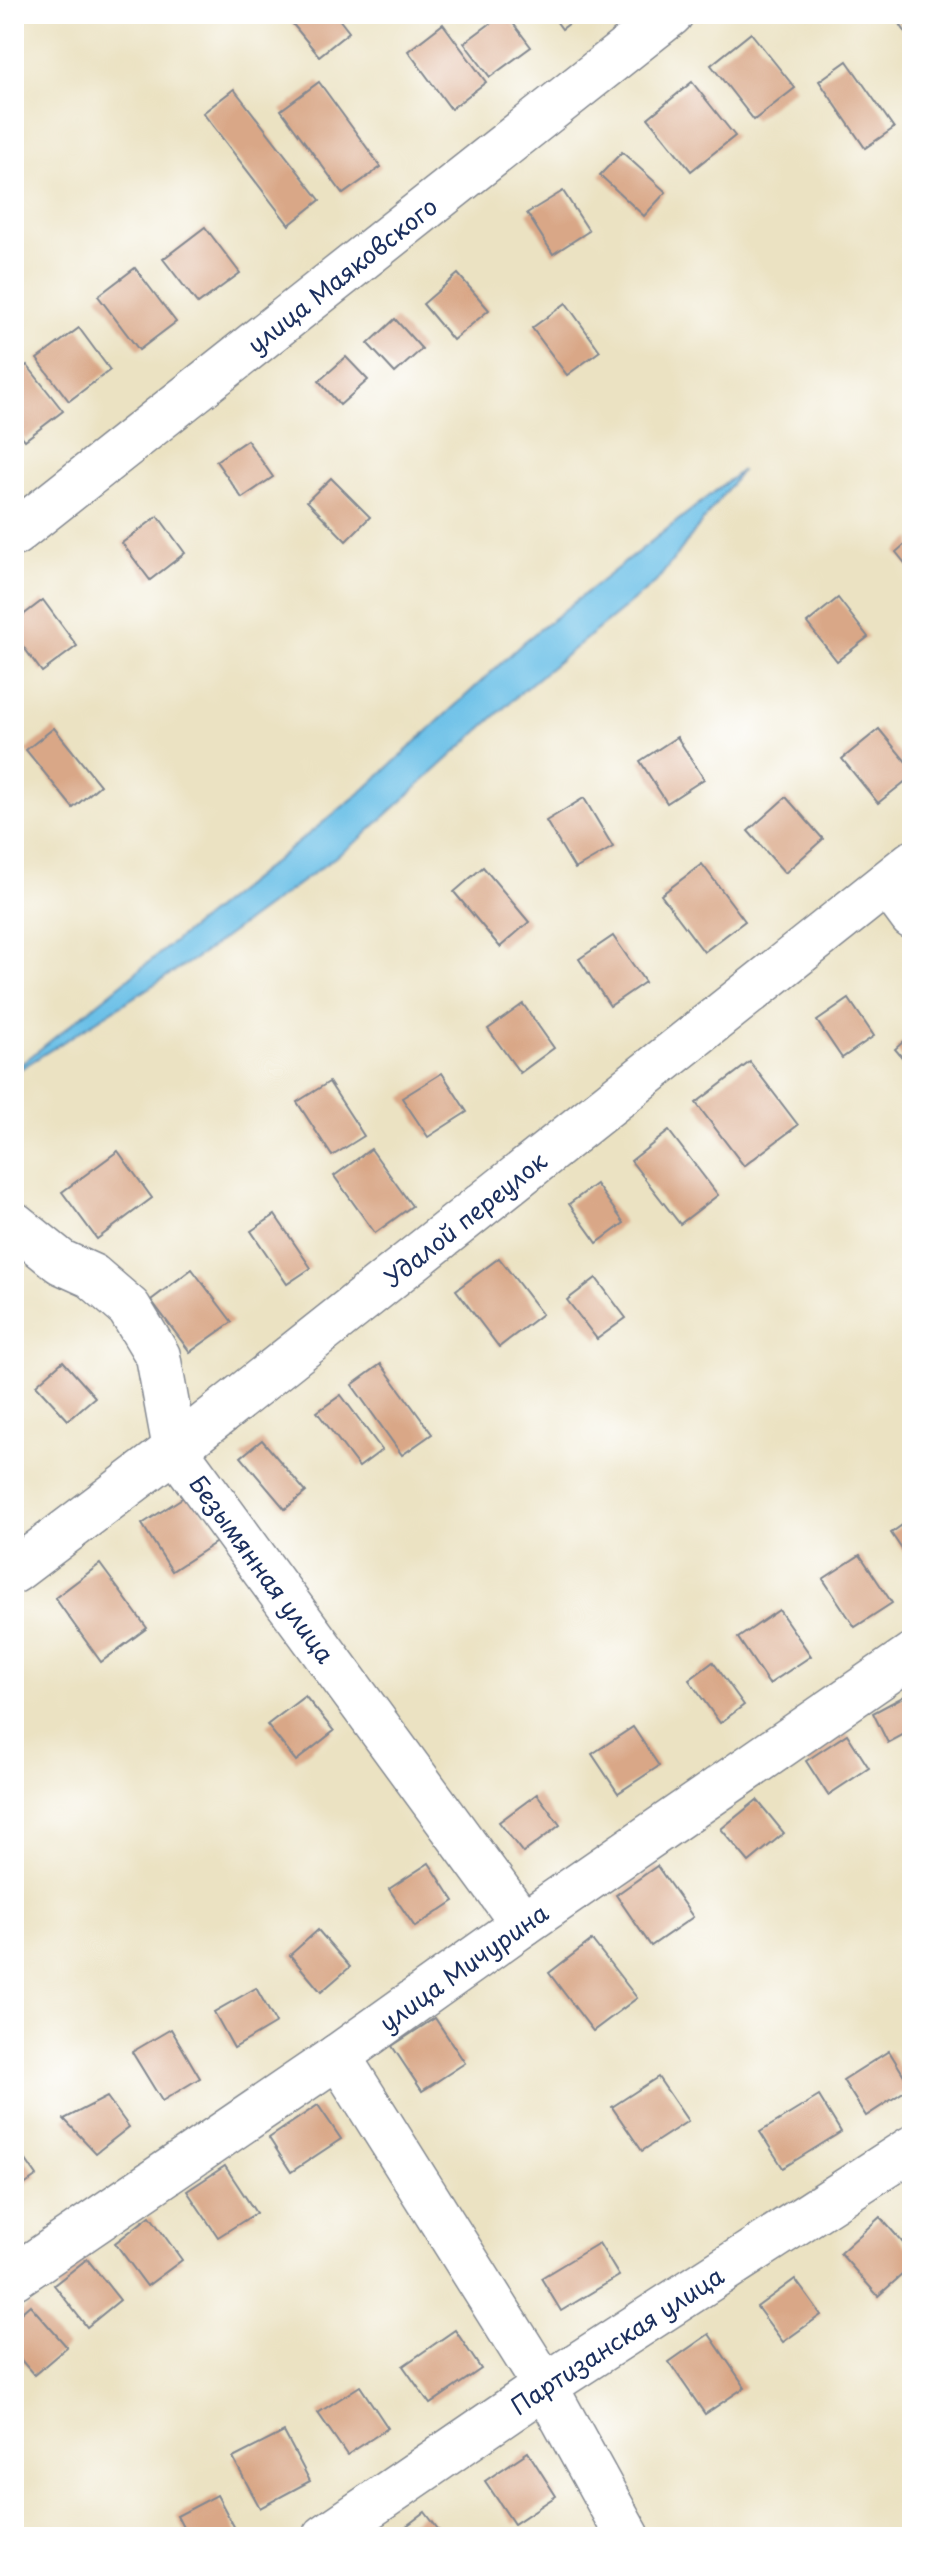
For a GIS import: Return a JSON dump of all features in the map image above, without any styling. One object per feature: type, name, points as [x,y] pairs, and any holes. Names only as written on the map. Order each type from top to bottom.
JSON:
[{"type":"street","name":"улица Маяковского","points":[[14,534],[671,14]]},
{"type":"street","name":"Удалой переулок","points":[[14,1571],[904,887]]},
{"type":"street","name":"Безымянная улица","points":[[14,1224],[61,1262],[92,1276],[129,1308],[158,1356],[175,1449],[523,1924]]},
{"type":"street","name":"улица Мичурина","points":[[14,2277],[338,2056],[912,1655]]},
{"type":"street","points":[[338,2056],[545,2386],[628,2537]]},
{"type":"street","name":"Партизанская улица","points":[[325,2537],[545,2386],[912,2148]]},
{"type":"water","points":[[742,470],[656,582],[529,685],[360,839],[202,954],[14,1073],[366,788],[525,641]]},
{"type":"building","points":[[290,14],[335,14],[349,32],[319,56],[287,17]]},
{"type":"building","points":[[503,14],[531,47],[490,77],[464,43]]},
{"type":"building","points":[[551,14],[582,14],[562,29]]},
{"type":"building","points":[[912,14],[912,43],[897,19]]},
{"type":"building","points":[[443,24],[486,82],[451,109],[408,51]]},
{"type":"building","points":[[751,33],[795,88],[754,120],[711,65]]},
{"type":"building","points":[[847,61],[894,128],[865,148],[819,81]]},
{"type":"building","points":[[319,82],[381,167],[343,194],[281,110]]},
{"type":"building","points":[[692,82],[735,136],[691,171],[648,118]]},
{"type":"building","points":[[234,89],[320,200],[289,225],[203,113]]},
{"type":"building","points":[[622,152],[666,192],[644,216],[600,175]]},
{"type":"building","points":[[563,191],[589,231],[553,254],[527,213]]},
{"type":"building","points":[[205,227],[240,273],[198,304],[163,259]]},
{"type":"building","points":[[135,268],[176,322],[139,350],[98,296]]},
{"type":"building","points":[[458,274],[489,310],[453,340],[423,304]]},
{"type":"building","points":[[566,303],[600,351],[567,375],[532,328]]},
{"type":"building","points":[[395,319],[422,349],[395,373],[368,344]]},
{"type":"building","points":[[79,328],[110,370],[69,401],[37,359]]},
{"type":"building","points":[[346,357],[368,380],[340,405],[319,381]]},
{"type":"building","points":[[27,365],[63,411],[25,440],[14,426],[14,376]]},
{"type":"building","points":[[247,440],[273,477],[242,498],[216,461]]},
{"type":"building","points":[[331,478],[370,517],[346,541],[307,501]]},
{"type":"building","points":[[158,516],[185,553],[150,580],[122,543]]},
{"type":"building","points":[[912,538],[912,572],[896,552]]},
{"type":"building","points":[[838,598],[868,637],[837,661],[807,623]]},
{"type":"building","points":[[43,600],[77,646],[42,672],[14,634],[14,622]]},
{"type":"building","points":[[54,728],[100,785],[73,808],[26,750]]},
{"type":"building","points":[[879,729],[912,769],[912,776],[878,803],[842,759]]},
{"type":"building","points":[[677,737],[704,779],[667,803],[640,761]]},
{"type":"building","points":[[786,797],[823,839],[785,873],[748,831]]},
{"type":"building","points":[[584,798],[613,847],[575,869],[546,821]]},
{"type":"building","points":[[702,864],[745,921],[704,952],[661,895]]},
{"type":"building","points":[[483,867],[529,922],[500,947],[454,892]]},
{"type":"building","points":[[613,936],[645,982],[610,1006],[579,959]]},
{"type":"building","points":[[849,999],[874,1036],[842,1058],[817,1021]]},
{"type":"building","points":[[523,1004],[554,1048],[520,1073],[488,1029]]},
{"type":"building","points":[[912,1034],[912,1069],[895,1049]]},
{"type":"building","points":[[750,1062],[798,1125],[744,1166],[696,1103]]},
{"type":"building","points":[[442,1073],[467,1112],[428,1137],[402,1098]]},
{"type":"building","points":[[329,1082],[364,1136],[332,1156],[297,1102]]},
{"type":"building","points":[[669,1131],[718,1195],[680,1224],[631,1161]]},
{"type":"building","points":[[371,1149],[412,1206],[375,1233],[334,1176]]},
{"type":"building","points":[[118,1151],[152,1198],[97,1239],[62,1192]]},
{"type":"building","points":[[596,1184],[624,1223],[597,1243],[569,1204]]},
{"type":"building","points":[[275,1215],[311,1268],[287,1284],[251,1231]]},
{"type":"building","points":[[499,1258],[542,1314],[499,1347],[456,1290]]},
{"type":"building","points":[[192,1269],[232,1322],[190,1352],[151,1300]]},
{"type":"building","points":[[596,1278],[626,1318],[597,1339],[567,1300]]},
{"type":"building","points":[[63,1361],[95,1397],[68,1420],[36,1385]]},
{"type":"building","points":[[381,1364],[432,1434],[402,1455],[352,1385]]},
{"type":"building","points":[[341,1395],[382,1450],[359,1467],[317,1412]]},
{"type":"building","points":[[262,1440],[306,1492],[285,1509],[241,1457]]},
{"type":"building","points":[[190,1493],[221,1539],[172,1571],[142,1524]]},
{"type":"building","points":[[912,1518],[912,1564],[891,1533]]},
{"type":"building","points":[[860,1555],[892,1603],[855,1627],[823,1579]]},
{"type":"building","points":[[100,1564],[147,1628],[101,1662],[55,1598]]},
{"type":"building","points":[[779,1610],[811,1656],[769,1684],[738,1638]]},
{"type":"building","points":[[713,1662],[744,1705],[720,1723],[689,1680]]},
{"type":"building","points":[[912,1692],[912,1730],[888,1743],[873,1713]]},
{"type":"building","points":[[305,1696],[334,1731],[296,1761],[267,1725]]},
{"type":"building","points":[[633,1727],[659,1766],[618,1793],[592,1754]]},
{"type":"building","points":[[847,1734],[869,1768],[828,1795],[806,1761]]},
{"type":"building","points":[[537,1794],[560,1825],[523,1853],[499,1822]]},
{"type":"building","points":[[757,1800],[784,1833],[749,1862],[721,1829]]},
{"type":"building","points":[[429,1863],[454,1901],[415,1927],[389,1889]]},
{"type":"building","points":[[657,1866],[693,1917],[651,1946],[616,1895]]},
{"type":"building","points":[[318,1930],[350,1967],[321,1992],[290,1955]]},
{"type":"building","points":[[592,1940],[637,1998],[593,2031],[549,1973]]},
{"type":"building","points":[[256,1988],[276,2023],[234,2048],[214,2012]]},
{"type":"building","points":[[435,2018],[465,2063],[422,2091],[392,2046]]},
{"type":"building","points":[[171,2029],[200,2078],[162,2101],[132,2052]]},
{"type":"building","points":[[889,2051],[911,2087],[866,2116],[843,2080]]},
{"type":"building","points":[[658,2077],[688,2121],[642,2151],[612,2107]]},
{"type":"building","points":[[819,2096],[841,2132],[783,2168],[760,2132]]},
{"type":"building","points":[[107,2097],[129,2127],[96,2153],[64,2119]]},
{"type":"building","points":[[318,2105],[341,2139],[291,2172],[269,2138]]},
{"type":"building","points":[[14,2143],[37,2176],[14,2192]]},
{"type":"building","points":[[225,2166],[256,2213],[218,2237],[187,2191]]},
{"type":"building","points":[[150,2216],[182,2260],[147,2286],[115,2243]]},
{"type":"building","points":[[880,2217],[912,2253],[912,2266],[878,2296],[840,2253]]},
{"type":"building","points":[[599,2243],[619,2276],[561,2311],[541,2278]]},
{"type":"building","points":[[87,2259],[120,2300],[87,2327],[54,2285]]},
{"type":"building","points":[[795,2279],[821,2315],[783,2342],[757,2307]]},
{"type":"building","points":[[30,2305],[67,2347],[34,2375],[14,2352],[14,2319]]},
{"type":"building","points":[[455,2330],[481,2369],[430,2404],[403,2366]]},
{"type":"building","points":[[709,2334],[745,2387],[705,2414],[669,2362]]},
{"type":"building","points":[[360,2386],[388,2428],[347,2455],[318,2413]]},
{"type":"building","points":[[284,2432],[310,2481],[260,2508],[233,2458]]},
{"type":"building","points":[[528,2452],[556,2496],[514,2524],[485,2481]]},
{"type":"building","points":[[217,2495],[238,2534],[233,2537],[188,2537],[177,2516]]},
{"type":"building","points":[[425,2512],[444,2537],[392,2537]]}]
